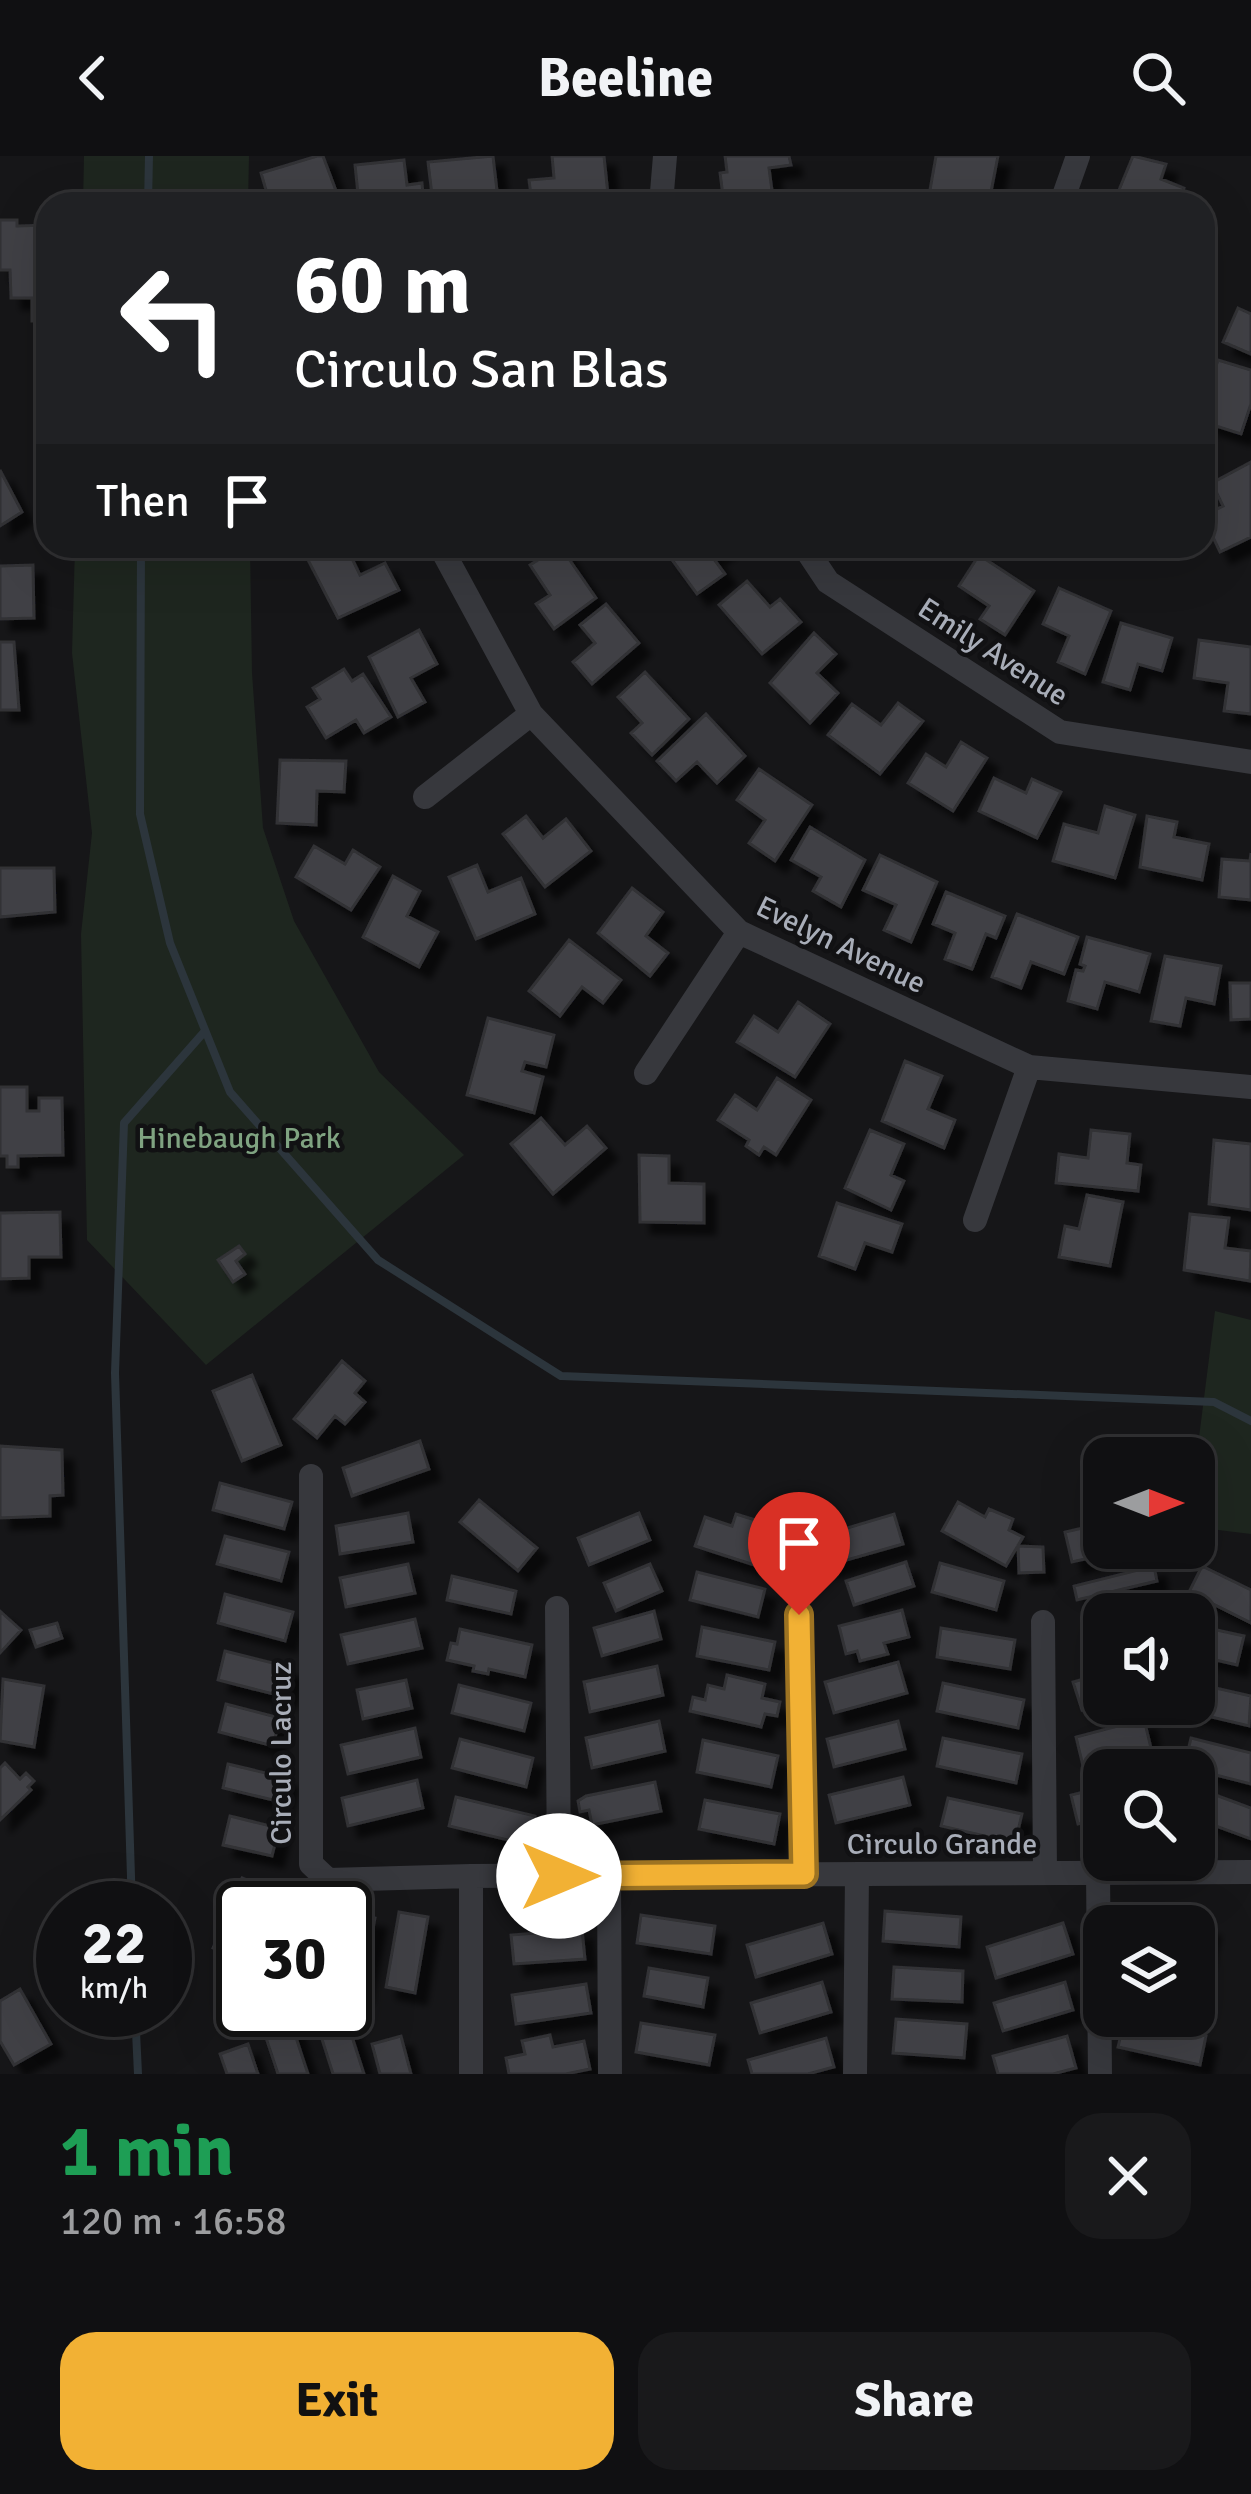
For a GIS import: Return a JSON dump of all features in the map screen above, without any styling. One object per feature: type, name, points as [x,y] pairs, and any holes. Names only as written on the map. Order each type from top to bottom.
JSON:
[{"type":"street","points":[[662,192],[665,156]]},
{"type":"street","points":[[1065,192],[1078,156]]},
{"type":"street","name":"Evelyn Avenue","points":[[446,558],[531,715],[739,932],[1029,1067],[1251,1087]]},
{"type":"street","name":"Emily Avenue","points":[[813,558],[828,582],[1060,732],[1251,762]]},
{"type":"street","points":[[425,796],[531,715]]},
{"type":"street","points":[[646,1073],[739,932]]},
{"type":"street","points":[[975,1220],[1029,1067]]},
{"type":"street","name":"Circulo Lacruz","points":[[311,1476],[311,1864],[328,1880],[470,1876]]},
{"type":"street","points":[[557,1608],[559,1876]]},
{"type":"street","points":[[799,1615],[804,1874]]},
{"type":"street","points":[[1043,1622],[1045,1874]]},
{"type":"street","name":"Circulo Grande","points":[[470,1876],[1083,1873]]},
{"type":"street","name":"Circulo Grande","points":[[1215,1873],[1251,1873]]},
{"type":"street","points":[[855,2074],[857,1874]]},
{"type":"street","points":[[470,1876],[471,2074]]},
{"type":"street","points":[[609,1876],[610,2074]]},
{"type":"street","points":[[1099,1881],[1100,2074]]},
{"type":"green space","points":[[84,156],[249,156],[248,192],[83,192]]},
{"type":"green space","name":"Hinebaugh Park","points":[[75,558],[250,558],[252,673],[263,828],[294,921],[379,1072],[464,1155],[206,1365],[87,1240],[81,934],[92,833],[72,653]]},
{"type":"green space","points":[[1215,1311],[1251,1320],[1251,1534],[1215,1530],[1215,1437],[1199,1437]]},
{"type":"building","points":[[323,156],[336,192],[267,192],[261,173]]},
{"type":"building","points":[[493,156],[497,192],[432,192],[428,162]]},
{"type":"building","points":[[552,156],[604,156],[608,192],[530,192],[529,180],[554,178]]},
{"type":"building","points":[[725,156],[789,156],[791,165],[769,168],[772,192],[722,192],[720,173],[727,172]]},
{"type":"building","points":[[936,156],[998,156],[991,192],[930,192]]},
{"type":"building","points":[[1133,156],[1166,164],[1161,179],[1184,188],[1182,192],[1118,192]]},
{"type":"building","points":[[404,160],[407,185],[422,183],[423,192],[358,192],[355,165]]},
{"type":"building","points":[[0,220],[36,225],[36,321],[32,321],[32,298],[11,298],[10,270],[0,270]]},
{"type":"building","points":[[1238,308],[1251,314],[1251,354],[1223,342]]},
{"type":"building","points":[[1218,360],[1251,370],[1251,404],[1241,434],[1215,426]]},
{"type":"building","points":[[1251,462],[1251,537],[1220,552],[1215,541],[1215,510],[1223,506],[1215,481]]},
{"type":"building","points":[[0,470],[22,512],[0,526]]},
{"type":"building","points":[[352,558],[360,575],[385,563],[399,590],[338,618],[308,560]]},
{"type":"building","points":[[541,558],[568,558],[596,598],[554,629],[536,604],[550,595],[530,565]]},
{"type":"building","points":[[671,558],[713,558],[725,574],[697,594]]},
{"type":"building","points":[[977,558],[984,558],[1034,591],[1005,635],[980,619],[989,606],[959,586]]},
{"type":"building","points":[[33,565],[34,618],[0,619],[0,566]]},
{"type":"building","points":[[747,581],[770,607],[780,599],[801,622],[762,654],[719,605]]},
{"type":"building","points":[[1059,588],[1111,611],[1085,674],[1058,662],[1069,636],[1043,624]]},
{"type":"building","points":[[606,604],[639,643],[592,684],[573,662],[595,643],[580,625]]},
{"type":"building","points":[[1121,623],[1172,638],[1162,671],[1138,664],[1130,690],[1103,682]]},
{"type":"building","points":[[419,630],[437,664],[411,678],[425,702],[398,717],[369,657]]},
{"type":"building","points":[[814,633],[836,654],[817,673],[838,693],[810,723],[770,683]]},
{"type":"building","points":[[1199,640],[1251,647],[1251,714],[1224,711],[1228,683],[1194,678]]},
{"type":"building","points":[[0,642],[14,642],[19,710],[0,710]]},
{"type":"building","points":[[344,669],[352,681],[363,674],[391,717],[364,733],[356,720],[326,738],[307,707],[320,699],[313,688]]},
{"type":"building","points":[[645,672],[689,719],[652,755],[631,733],[642,723],[618,697]]},
{"type":"building","points":[[898,703],[923,721],[880,774],[828,735],[852,704],[881,725]]},
{"type":"building","points":[[706,714],[745,756],[717,783],[697,762],[676,781],[657,761]]},
{"type":"building","points":[[961,742],[987,758],[953,811],[908,783],[926,754],[946,767]]},
{"type":"building","points":[[280,760],[346,761],[344,792],[317,791],[316,825],[277,823]]},
{"type":"building","points":[[759,769],[812,805],[775,861],[749,843],[765,820],[737,800]]},
{"type":"building","points":[[994,778],[1026,793],[1032,779],[1061,792],[1037,838],[979,811]]},
{"type":"building","points":[[1105,806],[1135,815],[1115,878],[1053,861],[1064,824],[1098,833]]},
{"type":"building","points":[[526,816],[543,838],[566,819],[591,851],[545,887],[503,834]]},
{"type":"building","points":[[1147,816],[1177,822],[1174,837],[1209,844],[1202,880],[1140,867]]},
{"type":"building","points":[[810,827],[865,860],[841,907],[813,891],[821,877],[791,860]]},
{"type":"building","points":[[314,846],[345,864],[353,850],[380,867],[351,910],[296,877]]},
{"type":"building","points":[[1251,853],[1251,900],[1219,897],[1222,859],[1250,861]]},
{"type":"building","points":[[880,855],[937,882],[911,942],[884,930],[896,905],[863,890]]},
{"type":"building","points":[[477,865],[488,892],[521,878],[535,914],[476,939],[449,877]]},
{"type":"building","points":[[0,868],[54,868],[55,912],[0,917]]},
{"type":"building","points":[[393,876],[420,891],[407,916],[438,932],[419,967],[363,937]]},
{"type":"building","points":[[632,888],[663,912],[646,936],[668,953],[650,976],[598,933]]},
{"type":"building","points":[[946,892],[1005,916],[996,938],[986,934],[972,969],[945,959],[955,933],[933,924]]},
{"type":"building","points":[[1017,914],[1078,937],[1064,974],[1031,962],[1021,988],[992,977]]},
{"type":"building","points":[[1087,937],[1150,954],[1139,992],[1105,982],[1097,1009],[1068,1001],[1076,970],[1083,971],[1085,966],[1080,964]]},
{"type":"building","points":[[569,940],[621,980],[603,1003],[582,987],[560,1016],[529,991]]},
{"type":"building","points":[[1165,956],[1221,966],[1214,1004],[1186,998],[1180,1026],[1151,1021]]},
{"type":"building","points":[[1230,983],[1251,983],[1251,1019],[1231,1020]]},
{"type":"building","points":[[798,1002],[830,1024],[795,1077],[737,1042],[754,1016],[778,1032]]},
{"type":"building","points":[[488,1018],[554,1035],[546,1067],[525,1062],[522,1071],[543,1077],[534,1113],[467,1095]]},
{"type":"building","points":[[905,1061],[942,1076],[928,1109],[955,1120],[944,1148],[882,1121]]},
{"type":"building","points":[[777,1078],[811,1100],[776,1155],[764,1147],[759,1155],[746,1146],[749,1140],[718,1120],[735,1095],[757,1110]]},
{"type":"building","points":[[0,1087],[27,1087],[27,1111],[39,1111],[39,1098],[62,1098],[63,1155],[18,1156],[18,1167],[7,1167],[7,1156],[0,1156]]},
{"type":"building","points":[[541,1118],[565,1145],[587,1126],[606,1148],[553,1194],[511,1144]]},
{"type":"building","points":[[870,1130],[904,1144],[891,1175],[904,1181],[891,1210],[845,1188]]},
{"type":"building","points":[[1091,1130],[1130,1134],[1127,1163],[1141,1165],[1138,1191],[1056,1183],[1059,1154],[1088,1158]]},
{"type":"building","points":[[1214,1140],[1251,1144],[1251,1210],[1209,1204]]},
{"type":"building","points":[[639,1155],[669,1156],[669,1183],[704,1184],[704,1223],[640,1222]]},
{"type":"building","points":[[1087,1195],[1123,1202],[1110,1266],[1059,1257],[1065,1226],[1079,1229]]},
{"type":"building","points":[[837,1203],[902,1224],[892,1252],[865,1243],[855,1269],[819,1256]]},
{"type":"building","points":[[60,1212],[61,1257],[29,1257],[29,1278],[0,1279],[0,1213]]},
{"type":"building","points":[[1190,1214],[1229,1218],[1225,1248],[1251,1251],[1250,1281],[1184,1270]]},
{"type":"building","points":[[239,1246],[245,1254],[236,1261],[245,1274],[233,1282],[218,1260]]},
{"type":"building","points":[[342,1361],[365,1381],[355,1393],[365,1402],[345,1424],[335,1416],[317,1438],[294,1419]]},
{"type":"building","points":[[252,1375],[281,1445],[242,1461],[213,1391]]},
{"type":"building","points":[[420,1441],[429,1469],[352,1496],[343,1468]]},
{"type":"building","points":[[0,1446],[62,1450],[63,1495],[50,1496],[50,1516],[0,1518]]},
{"type":"building","points":[[220,1483],[292,1502],[284,1529],[213,1510]]},
{"type":"building","points":[[479,1500],[537,1548],[518,1571],[460,1522]]},
{"type":"building","points":[[958,1502],[985,1517],[989,1509],[1013,1519],[1009,1530],[1023,1537],[1006,1566],[942,1531]]},
{"type":"building","points":[[408,1513],[413,1542],[340,1554],[336,1526]]},
{"type":"building","points":[[639,1513],[650,1540],[589,1565],[578,1538]]},
{"type":"building","points":[[736,1514],[765,1523],[761,1536],[782,1543],[773,1571],[695,1546],[705,1517],[732,1526]]},
{"type":"building","points":[[894,1514],[903,1544],[826,1566],[817,1537]]},
{"type":"building","points":[[1083,1528],[1083,1559],[1072,1562],[1065,1532]]},
{"type":"building","points":[[225,1536],[289,1552],[281,1581],[217,1564]]},
{"type":"building","points":[[1018,1546],[1043,1547],[1044,1572],[1019,1573]]},
{"type":"building","points":[[906,1562],[914,1586],[854,1605],[846,1581]]},
{"type":"building","points":[[940,1563],[1004,1581],[996,1610],[932,1592]]},
{"type":"building","points":[[408,1564],[415,1593],[346,1607],[340,1578]]},
{"type":"building","points":[[650,1564],[662,1591],[616,1611],[604,1583]]},
{"type":"building","points":[[1142,1569],[1155,1569],[1157,1581],[1106,1593],[1083,1593],[1083,1599],[1077,1600],[1074,1586]]},
{"type":"building","points":[[1200,1569],[1251,1590],[1251,1623],[1215,1605],[1215,1593],[1189,1592]]},
{"type":"building","points":[[697,1572],[765,1589],[758,1617],[690,1600]]},
{"type":"building","points":[[452,1576],[516,1591],[511,1614],[447,1600]]},
{"type":"building","points":[[225,1594],[293,1612],[285,1641],[218,1623]]},
{"type":"building","points":[[902,1610],[909,1637],[884,1643],[888,1654],[860,1661],[857,1651],[846,1654],[839,1626]]},
{"type":"building","points":[[0,1611],[21,1630],[0,1653]]},
{"type":"building","points":[[654,1611],[661,1639],[602,1656],[594,1628]]},
{"type":"building","points":[[415,1619],[422,1648],[348,1664],[341,1635]]},
{"type":"building","points":[[57,1623],[62,1638],[36,1647],[30,1630]]},
{"type":"building","points":[[702,1627],[775,1642],[769,1670],[697,1656]]},
{"type":"building","points":[[941,1628],[1015,1640],[1010,1669],[937,1657]]},
{"type":"building","points":[[460,1629],[532,1645],[525,1677],[489,1669],[488,1674],[473,1671],[474,1666],[447,1660]]},
{"type":"building","points":[[1215,1630],[1244,1636],[1237,1665],[1215,1660]]},
{"type":"building","points":[[225,1651],[293,1668],[285,1697],[218,1680]]},
{"type":"building","points":[[898,1662],[907,1693],[834,1713],[825,1682]]},
{"type":"building","points":[[657,1666],[663,1695],[590,1712],[584,1682]]},
{"type":"building","points":[[727,1675],[765,1684],[762,1698],[780,1702],[777,1716],[765,1714],[761,1727],[690,1711],[693,1697],[705,1700],[708,1685],[724,1689]]},
{"type":"building","points":[[3,1679],[44,1686],[34,1747],[0,1741]]},
{"type":"building","points":[[1083,1679],[1083,1710],[1082,1710],[1073,1682]]},
{"type":"building","points":[[406,1680],[412,1708],[363,1719],[357,1690]]},
{"type":"building","points":[[943,1683],[1024,1700],[1018,1728],[937,1711]]},
{"type":"building","points":[[459,1685],[531,1703],[524,1731],[452,1713]]},
{"type":"building","points":[[1215,1688],[1251,1696],[1249,1726],[1215,1718]]},
{"type":"building","points":[[226,1704],[280,1718],[273,1746],[219,1732]]},
{"type":"building","points":[[659,1721],[665,1751],[592,1768],[586,1738]]},
{"type":"building","points":[[898,1721],[905,1749],[834,1767],[827,1739]]},
{"type":"building","points":[[1121,1725],[1145,1725],[1151,1748],[1083,1749],[1083,1766],[1076,1737]]},
{"type":"building","points":[[415,1728],[421,1757],[348,1774],[341,1745]]},
{"type":"building","points":[[943,1738],[1022,1754],[1016,1783],[937,1766]]},
{"type":"building","points":[[1191,1738],[1251,1753],[1251,1784],[1215,1775],[1215,1749],[1188,1749]]},
{"type":"building","points":[[460,1739],[533,1758],[526,1787],[452,1768]]},
{"type":"building","points":[[703,1740],[778,1756],[771,1787],[697,1772]]},
{"type":"building","points":[[5,1763],[20,1779],[26,1773],[34,1781],[28,1787],[31,1790],[0,1820],[0,1768]]},
{"type":"building","points":[[228,1764],[287,1778],[281,1802],[223,1788]]},
{"type":"building","points":[[903,1777],[910,1805],[836,1823],[829,1795]]},
{"type":"building","points":[[417,1780],[423,1808],[348,1826],[342,1798]]},
{"type":"building","points":[[655,1782],[661,1811],[592,1825],[589,1810],[580,1812],[578,1801],[586,1796]]},
{"type":"building","points":[[1083,1792],[1083,1823],[1078,1824],[1071,1795]]},
{"type":"building","points":[[1215,1795],[1251,1808],[1251,1839],[1215,1826]]},
{"type":"building","points":[[456,1797],[535,1816],[529,1845],[449,1826]]},
{"type":"building","points":[[948,1798],[1022,1814],[1015,1843],[941,1826]]},
{"type":"building","points":[[705,1800],[780,1814],[774,1844],[699,1829]]},
{"type":"building","points":[[230,1816],[279,1828],[272,1856],[223,1845]]},
{"type":"building","points":[[885,1911],[961,1917],[959,1947],[883,1941]]},
{"type":"building","points":[[399,1912],[428,1917],[415,1993],[386,1987]]},
{"type":"building","points":[[641,1915],[715,1926],[711,1954],[637,1943]]},
{"type":"building","points":[[823,1923],[832,1954],[756,1977],[747,1945]]},
{"type":"building","points":[[1063,1923],[1073,1954],[996,1978],[987,1947]]},
{"type":"building","points":[[582,1929],[585,1959],[514,1964],[511,1935]]},
{"type":"building","points":[[894,1967],[963,1971],[962,2002],[892,1999]]},
{"type":"building","points":[[649,1968],[708,1978],[703,2007],[644,1996]]},
{"type":"building","points":[[822,1982],[831,2012],[760,2033],[751,2003]]},
{"type":"building","points":[[1065,1982],[1073,2010],[1003,2031],[994,2003]]},
{"type":"building","points":[[586,1984],[591,2013],[516,2024],[512,1995]]},
{"type":"building","points":[[20,1989],[36,2017],[36,2037],[47,2037],[51,2044],[14,2065],[0,2041],[0,2001]]},
{"type":"building","points":[[896,2019],[967,2024],[964,2058],[893,2053]]},
{"type":"building","points":[[641,2023],[715,2035],[709,2065],[636,2052]]},
{"type":"building","points":[[550,2035],[553,2047],[584,2041],[590,2069],[509,2074],[506,2058],[525,2054],[522,2041]]},
{"type":"building","points":[[401,2036],[411,2074],[380,2074],[372,2044]]},
{"type":"building","points":[[1067,2036],[1076,2068],[1053,2074],[998,2074],[993,2056]]},
{"type":"building","points":[[266,2037],[296,2037],[308,2074],[278,2074]]},
{"type":"building","points":[[321,2037],[352,2037],[364,2074],[333,2074]]},
{"type":"building","points":[[1120,2037],[1206,2037],[1200,2065],[1118,2047]]},
{"type":"building","points":[[826,2038],[834,2067],[808,2074],[752,2074],[748,2060]]},
{"type":"building","points":[[248,2044],[258,2074],[227,2074],[220,2054]]},
{"type":"waterway","points":[[148,192],[149,156]]},
{"type":"waterway","points":[[141,558],[140,814],[170,943],[230,1092],[378,1260],[561,1376],[1214,1402],[1251,1421]]},
{"type":"waterway","points":[[131,1881],[115,1373],[124,1123],[205,1031]]},
{"type":"waterway","points":[[136,2037],[138,2074]]},
{"type":"route","points":[[559,1876],[804,1874],[799,1615]]}]
